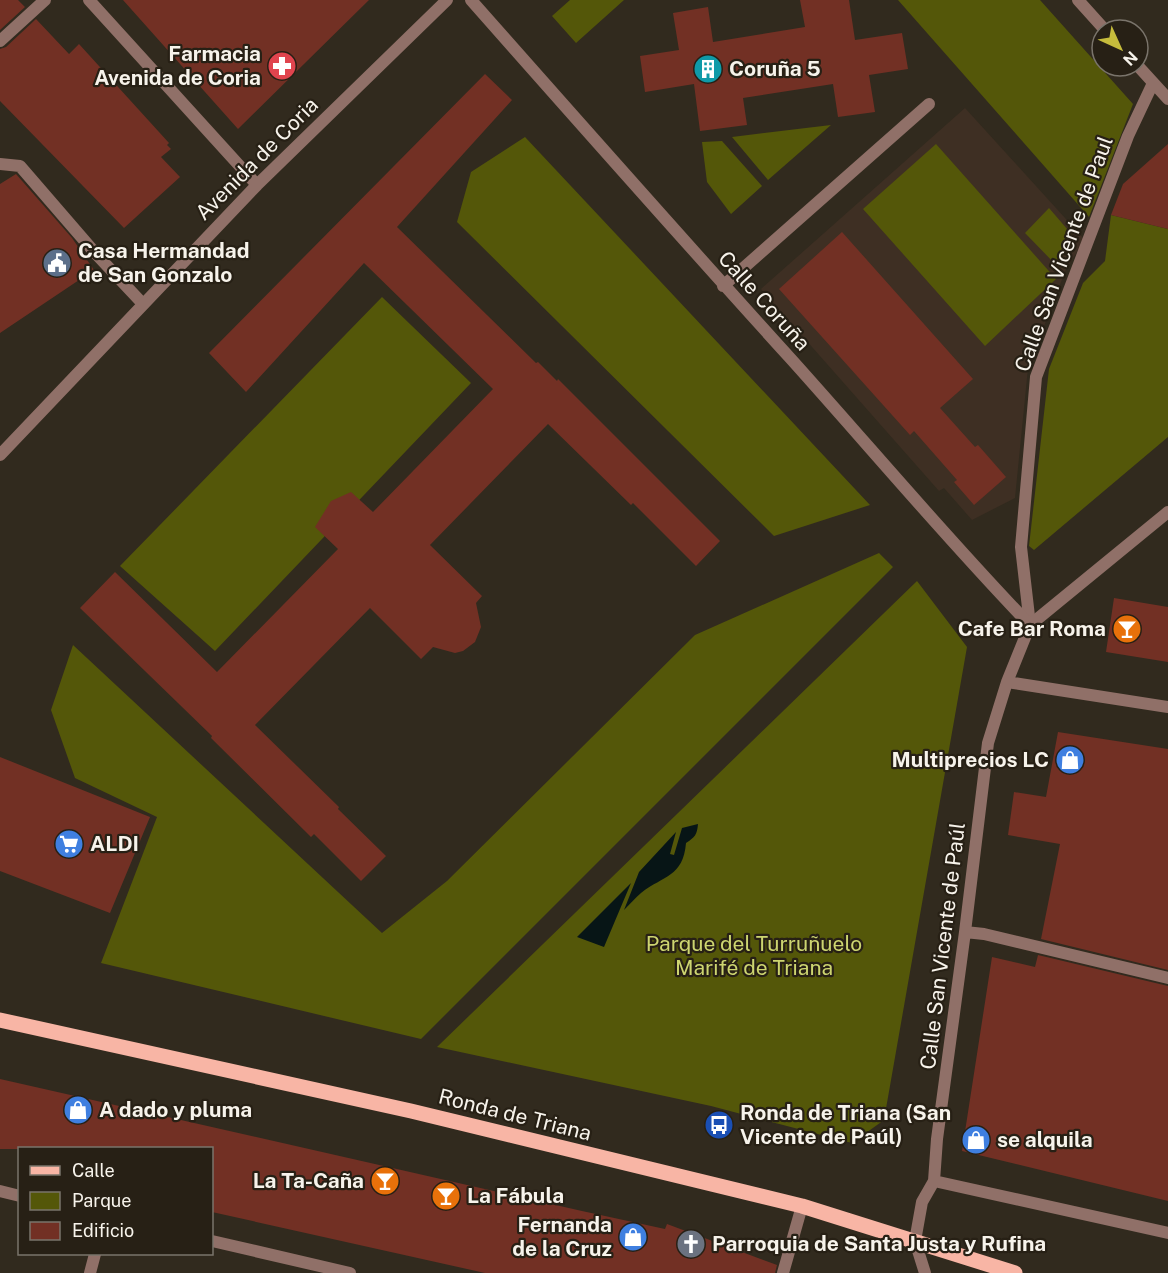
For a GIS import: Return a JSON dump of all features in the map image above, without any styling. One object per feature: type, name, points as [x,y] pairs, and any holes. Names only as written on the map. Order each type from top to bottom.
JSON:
[{"type":"main road","name":"Ronda de Triana","points":[[0,1020],[411,1111],[802,1206],[1015,1273]]},
{"type":"street","points":[[0,41],[45,0]]},
{"type":"street","points":[[89,0],[257,185]]},
{"type":"street","name":"Avenida de Coria","points":[[0,455],[257,185],[447,0]]},
{"type":"street","name":"Calle Coruña","points":[[471,0],[964,556],[1030,625]]},
{"type":"street","points":[[1078,0],[1094,18]]},
{"type":"street","points":[[1149,78],[1168,99]]},
{"type":"street","name":"Calle San Vicente de Paul","points":[[1030,625],[1021,547],[1036,377],[1128,136],[1153,83]]},
{"type":"street","points":[[723,286],[929,104]]},
{"type":"street","points":[[0,164],[20,166],[96,254],[143,304]]},
{"type":"street","points":[[1030,625],[1168,512]]},
{"type":"street","name":"Calle San Vicente de Paúl","points":[[925,1273],[915,1241],[922,1202],[934,1182],[937,1139],[988,743],[1007,682],[1030,625]]},
{"type":"street","points":[[1007,682],[1168,707]]},
{"type":"street","points":[[965,932],[984,934],[1168,978]]},
{"type":"street","points":[[934,1182],[1168,1233]]},
{"type":"street","points":[[0,1191],[18,1196]]},
{"type":"street","points":[[783,1273],[802,1206]]},
{"type":"street","points":[[213,1240],[350,1273]]},
{"type":"street","points":[[90,1273],[95,1255]]},
{"type":"shaded area","points":[[965,108],[1085,240],[1066,269],[1028,368],[1015,498],[972,520],[944,488],[939,491],[761,289]]},
{"type":"shaded area","points":[[698,824],[695,835],[686,843],[681,863],[677,869],[641,893],[624,910],[639,872],[676,832],[670,854],[674,855],[682,828]]},
{"type":"shaded area","points":[[631,883],[604,947],[577,937]]},
{"type":"green space","points":[[570,0],[624,0],[576,43],[552,16]]},
{"type":"green space","points":[[898,0],[1040,0],[1090,56],[1090,78],[1110,78],[1133,104],[1089,217]]},
{"type":"green space","points":[[831,125],[768,180],[732,137]]},
{"type":"green space","points":[[525,137],[870,505],[774,536],[457,222],[471,172]]},
{"type":"green space","points":[[722,141],[762,186],[731,214],[707,182],[702,142]]},
{"type":"green space","points":[[936,144],[1056,279],[985,346],[863,209]]},
{"type":"green space","points":[[1049,208],[1074,237],[1057,266],[1025,233]]},
{"type":"green space","points":[[1111,215],[1168,229],[1168,437],[1034,550],[1029,546],[1049,369],[1083,283],[1105,261]]},
{"type":"green space","points":[[382,297],[471,383],[215,651],[120,566]]},
{"type":"green space","points":[[879,553],[893,567],[421,1039],[101,963],[157,817],[75,778],[51,710],[73,645],[382,933],[447,881],[695,635]]},
{"type":"green space","name":"Parque del Turruñuelo Marifé de Triana","points":[[917,581],[967,647],[884,1120],[852,1143],[711,1106],[437,1047]]},
{"type":"building","points":[[0,0],[18,0],[25,7],[0,30]]},
{"type":"building","points":[[123,0],[369,0],[238,129]]},
{"type":"building","points":[[800,0],[849,0],[855,40],[902,33],[908,69],[869,75],[875,112],[838,117],[833,84],[743,98],[747,125],[700,131],[694,84],[645,92],[640,56],[679,50],[673,13],[708,7],[713,42],[805,27]]},
{"type":"building","points":[[36,19],[69,54],[79,44],[169,143],[167,145],[171,149],[161,157],[180,177],[124,228],[0,101],[0,49],[6,47]]},
{"type":"building","points":[[485,74],[512,100],[397,227],[536,363],[538,362],[557,381],[558,379],[720,541],[696,566],[633,503],[631,505],[548,424],[430,545],[482,596],[476,603],[481,627],[475,642],[463,651],[455,653],[433,647],[421,659],[370,608],[255,725],[386,856],[361,881],[314,834],[311,837],[211,738],[212,736],[80,608],[115,572],[217,672],[338,549],[315,527],[331,501],[351,492],[373,512],[493,389],[364,263],[246,392],[209,353]]},
{"type":"building","points":[[1168,144],[1168,229],[1111,215],[1123,184]]},
{"type":"building","name":"Casa Hermandad de San Gonzalo","points":[[16,174],[72,238],[94,270],[0,333],[0,184]]},
{"type":"building","points":[[842,232],[973,379],[940,408],[975,447],[978,445],[1006,477],[974,505],[954,482],[957,480],[914,431],[910,435],[779,289]]},
{"type":"building","points":[[1114,598],[1168,607],[1168,662],[1106,652]]},
{"type":"building","points":[[1058,732],[1168,749],[1168,970],[1041,939],[1060,844],[1008,835],[1014,792],[1046,797]]},
{"type":"building","name":"ALDI","points":[[0,757],[150,817],[110,913],[0,871]]},
{"type":"building","points":[[1038,955],[1168,986],[1168,1201],[962,1151],[992,957],[1035,967]]},
{"type":"building","points":[[0,1079],[582,1211],[665,1229],[667,1224],[777,1265],[775,1273],[485,1273],[213,1212],[213,1147],[18,1147],[18,1149],[0,1149]]},
{"type":"place","name":"Farmacia Avenida de Coria","points":[[282,66]]},
{"type":"place","name":"Coruña 5","points":[[708,69]]},
{"type":"place","name":"Casa Hermandad de San Gonzalo","points":[[57,263]]},
{"type":"place","name":"Cafe Bar Roma","points":[[1127,629]]},
{"type":"place","name":"Multiprecios LC","points":[[1070,760]]},
{"type":"place","name":"ALDI","points":[[69,844]]},
{"type":"place","name":"A dado y pluma","points":[[78,1110]]},
{"type":"place","name":"Ronda de Triana (San Vicente de Paúl)","points":[[719,1125]]},
{"type":"place","name":"se alquila","points":[[976,1140]]},
{"type":"place","name":"La Ta-Caña","points":[[385,1181]]},
{"type":"place","name":"La Fábula","points":[[446,1196]]},
{"type":"place","name":"Fernanda de la Cruz","points":[[633,1237]]},
{"type":"place","name":"Parroquia de Santa Justa y Rufina","points":[[691,1244]]}]
